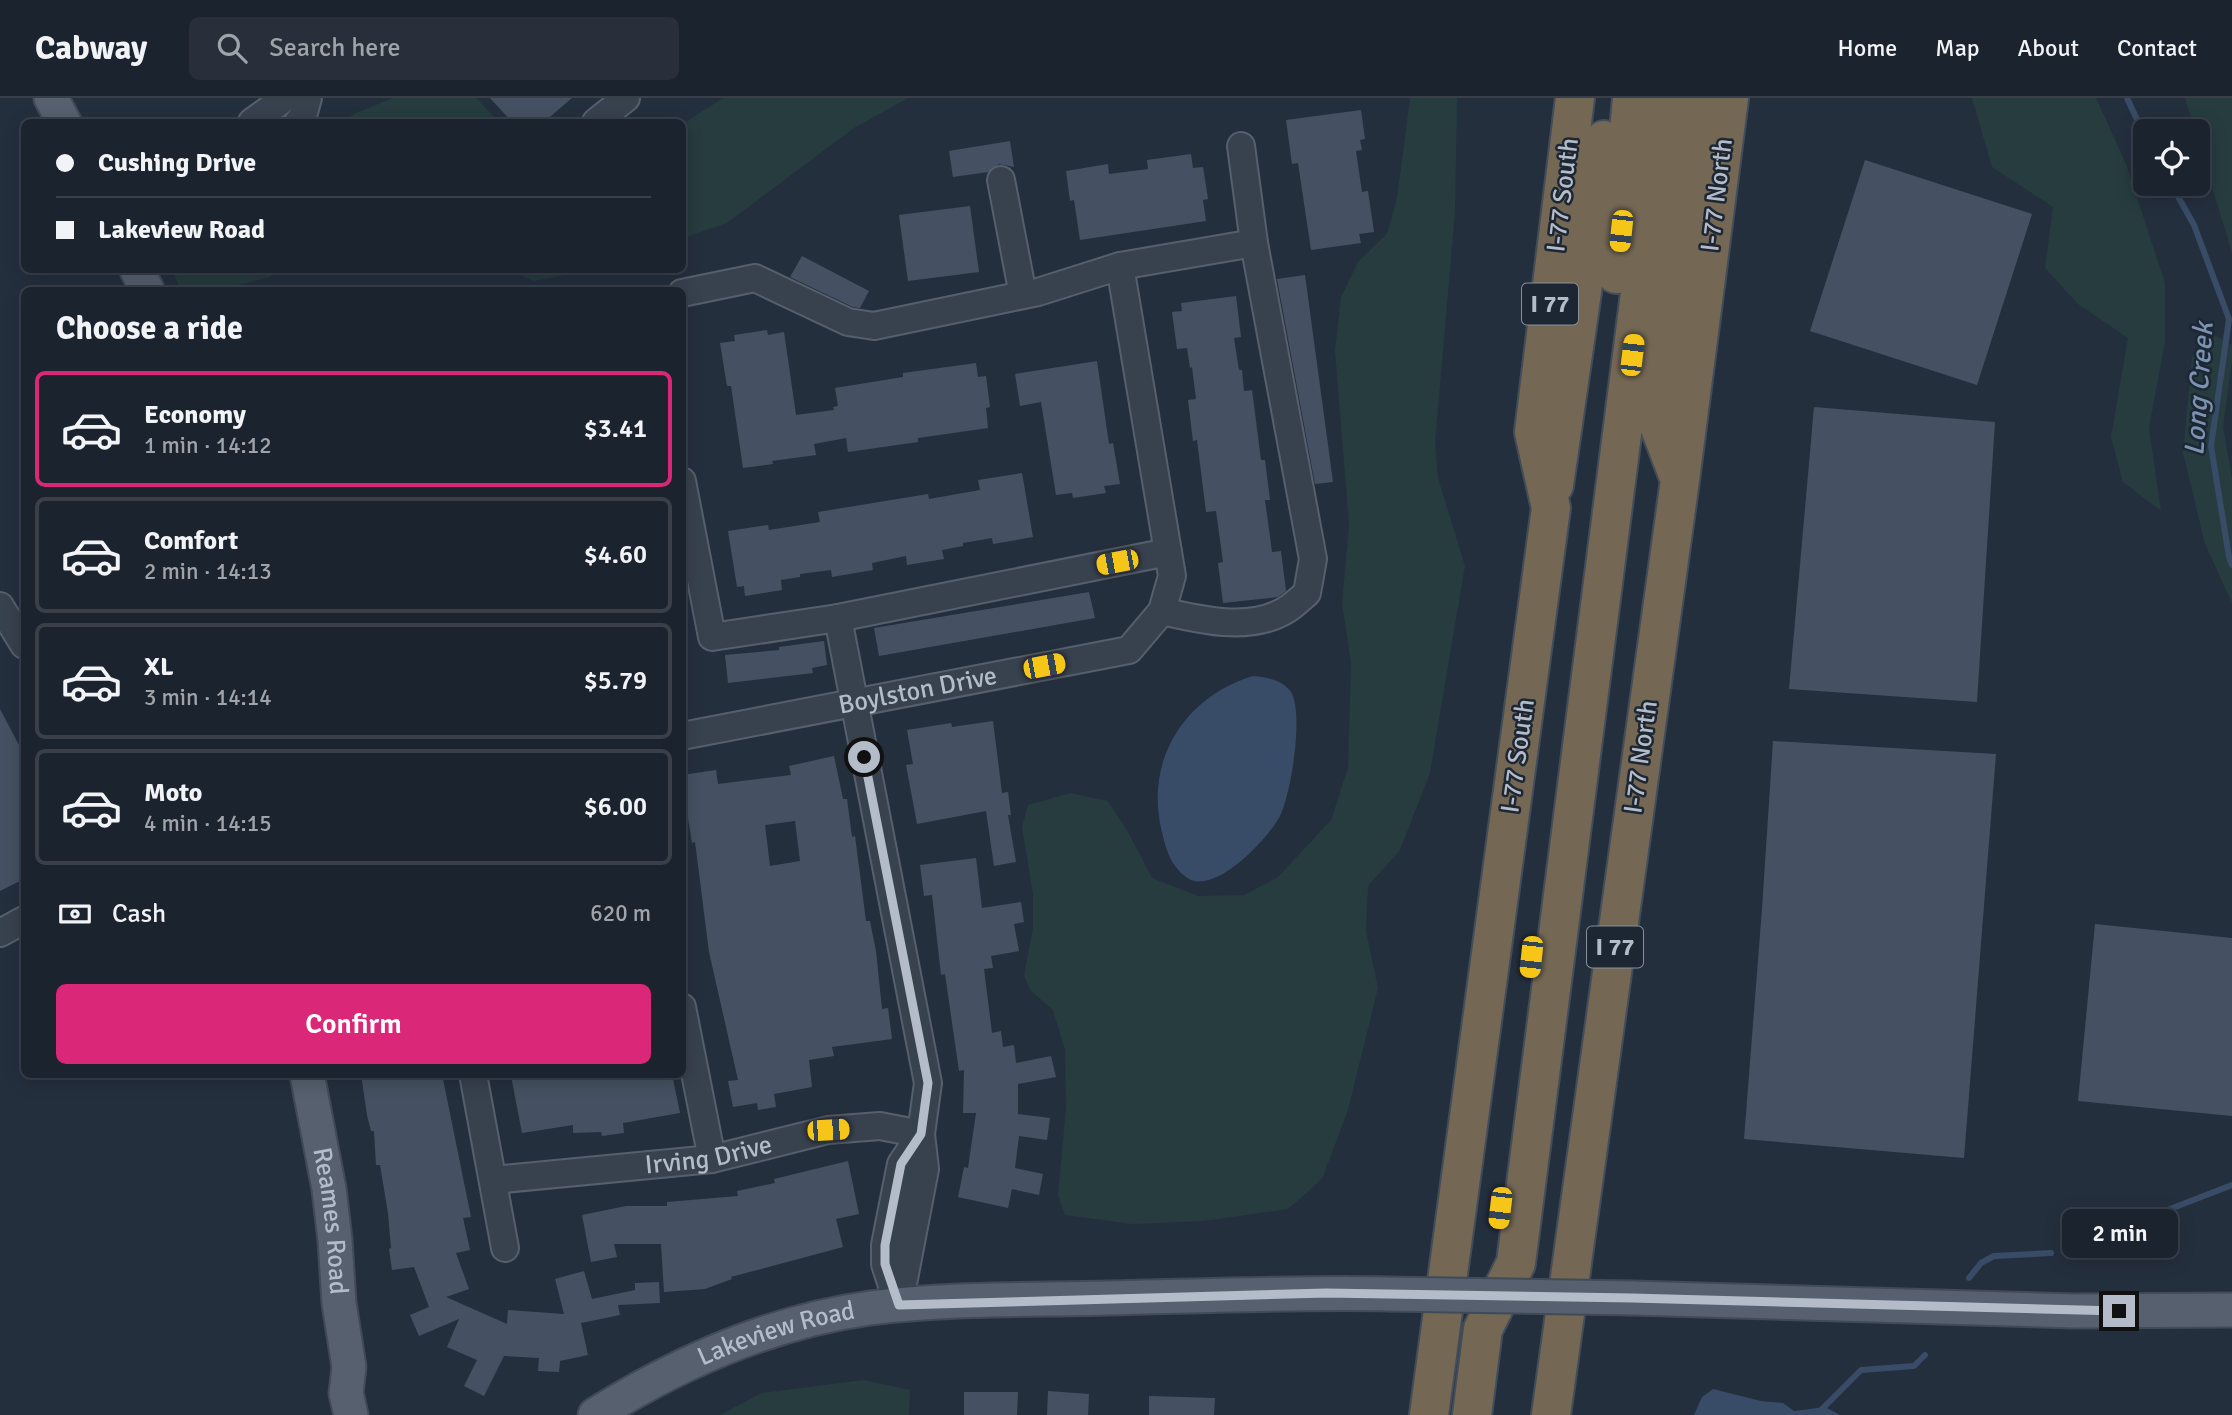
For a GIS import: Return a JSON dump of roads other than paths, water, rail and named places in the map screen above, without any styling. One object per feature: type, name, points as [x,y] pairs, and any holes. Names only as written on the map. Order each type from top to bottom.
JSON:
[{"type":"highway","name":"I-77 South","points":[[1429,1415],[1551,508],[1534,432],[1575,98]]},
{"type":"highway","name":"I 77","points":[[1551,508],[1610,98]]},
{"type":"highway","points":[[1511,1208],[1609,337],[1632,98]]},
{"type":"highway","points":[[1485,1399],[1483,1329],[1500,1296],[1493,1263],[1511,1208],[1665,98]]},
{"type":"highway","name":"I 77","points":[[1680,480],[1654,411],[1695,98]]},
{"type":"highway","name":"I-77 North","points":[[1551,1415],[1680,480],[1729,98]]},
{"type":"main road","points":[[51,98],[62,119]]},
{"type":"main road","name":"Reames Road","points":[[308,1078],[329,1189],[339,1303],[349,1367],[346,1393],[351,1415]]},
{"type":"main road","name":"Lakeview Road","points":[[595,1415],[670,1371],[729,1346],[811,1320],[899,1305],[1326,1293],[1632,1298],[2060,1311],[2232,1310]]},
{"type":"main road","name":"Reames Road","points":[[349,1367],[362,1388],[370,1415]]},
{"type":"street","points":[[256,119],[285,98]]},
{"type":"street","points":[[300,119],[308,98]]},
{"type":"street","points":[[599,119],[619,100]]},
{"type":"street","points":[[1162,611],[1211,622],[1251,621],[1284,611],[1307,593],[1313,559],[1254,243],[1241,146]]},
{"type":"street","points":[[1002,180],[1023,295]]},
{"type":"street","points":[[686,292],[755,278],[848,322],[874,326],[1023,295],[1120,267],[1254,243]]},
{"type":"street","name":"Boylston Drive","points":[[686,735],[1129,650],[1162,611],[1172,576],[1120,267]]},
{"type":"street","points":[[686,502],[712,637],[838,618],[1168,552]]},
{"type":"street","points":[[11,611],[21,637]]},
{"type":"street","points":[[838,618],[928,1083],[921,1134],[901,1164],[887,1235],[885,1264],[899,1305]]},
{"type":"street","points":[[0,933],[21,922]]},
{"type":"street","points":[[686,1027],[712,1159]]},
{"type":"street","points":[[474,1078],[505,1248]]},
{"type":"street","name":"Irving Drive","points":[[493,1180],[712,1159],[828,1130],[880,1126],[921,1134]]},
{"type":"water","points":[[1253,676],[1269,678],[1284,685],[1295,702],[1296,735],[1292,773],[1284,805],[1274,826],[1239,863],[1210,880],[1197,881],[1186,877],[1176,868],[1164,839],[1158,806],[1159,781],[1165,757],[1175,735],[1189,716],[1207,699]]},
{"type":"water","points":[[1713,1389],[1761,1401],[1783,1403],[1794,1411],[1825,1407],[1840,1415],[1694,1415],[1702,1397]]},
{"type":"waterway","name":"Long Creek","points":[[2127,98],[2137,119]]},
{"type":"waterway","name":"Long Creek","points":[[2178,196],[2194,225],[2229,319],[2211,446],[2232,565]]},
{"type":"waterway","points":[[2095,1238],[2232,1185]]},
{"type":"waterway","points":[[1969,1278],[1981,1263],[1994,1256],[2051,1253]]},
{"type":"waterway","points":[[1816,1415],[1861,1370],[1914,1366],[1925,1355]]}]
